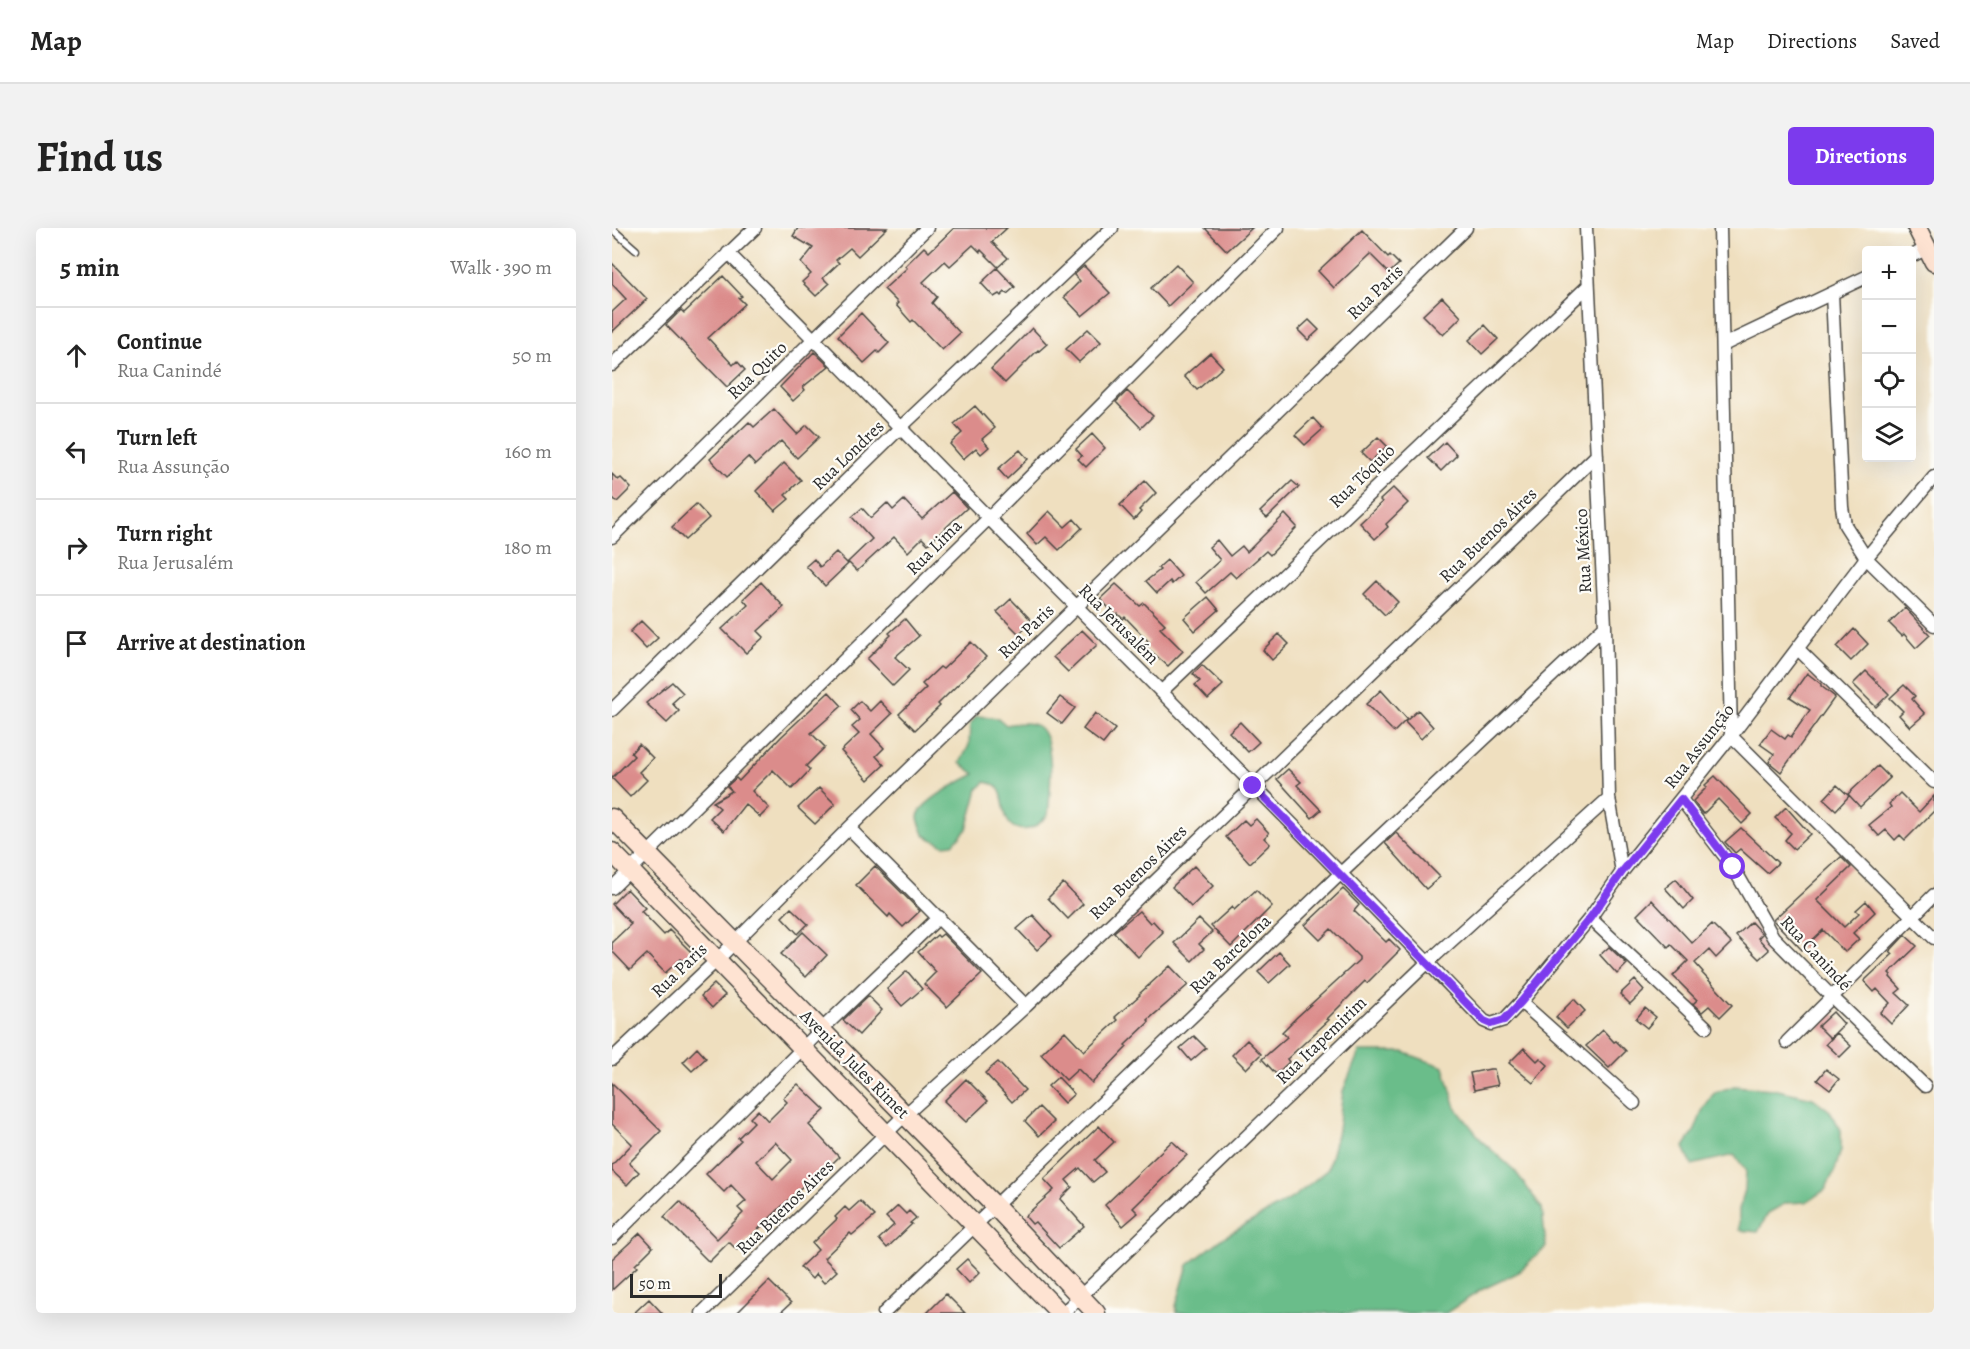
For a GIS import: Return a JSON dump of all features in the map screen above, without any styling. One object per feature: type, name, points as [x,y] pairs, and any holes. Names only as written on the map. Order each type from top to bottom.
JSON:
[{"type":"main road","points":[[1917,228],[1924,255]]},
{"type":"main road","name":"Avenida Jules Rimet","points":[[612,818],[994,1205],[1096,1313]]},
{"type":"main road","name":"Avenida Jules Rimet","points":[[612,852],[1061,1313]]},
{"type":"street","points":[[612,365],[754,228]]},
{"type":"street","name":"Rua Quito","points":[[612,537],[927,228]]},
{"type":"street","name":"Rua Londres","points":[[612,710],[902,427],[1112,228]]},
{"type":"street","name":"Rua Lima","points":[[612,888],[989,518],[1278,228]]},
{"type":"street","name":"Rua Paris","points":[[612,1059],[717,960],[849,828],[1466,228]]},
{"type":"street","name":"Rua México","points":[[1586,228],[1587,287],[1605,626],[1609,798],[1622,872]]},
{"type":"street","points":[[1720,228],[1731,736],[1934,938]]},
{"type":"street","name":"Rua Jerusalém","points":[[728,254],[902,427],[1484,1021]]},
{"type":"street","points":[[1723,345],[1862,279]]},
{"type":"street","name":"Rua Tóquio","points":[[1162,692],[1587,287]]},
{"type":"street","points":[[1832,293],[1842,507],[1845,525],[1866,558],[1934,625]]},
{"type":"street","name":"Rua Buenos Aires","points":[[702,1313],[905,1115],[1026,1006],[1597,455]]},
{"type":"street","name":"Rua Assunção","points":[[1484,1021],[1491,1024],[1504,1020],[1521,1002],[1590,918],[1622,872],[1731,736],[1866,558],[1934,477]]},
{"type":"street","name":"Rua Barcelona","points":[[884,1313],[1340,874],[1605,626]]},
{"type":"street","points":[[1798,649],[1934,782]]},
{"type":"street","name":"Rua Itapemirim","points":[[1061,1313],[1428,962],[1609,798]]},
{"type":"street","name":"Rua Canindé","points":[[1681,799],[1733,867],[1773,937],[1925,1086]]},
{"type":"street","points":[[849,828],[1026,1006]]},
{"type":"street","points":[[1787,1042],[1934,895]]},
{"type":"street","points":[[612,1238],[821,1030],[939,917]]},
{"type":"street","points":[[1590,918],[1706,1027]]},
{"type":"street","points":[[1521,1002],[1634,1103]]},
{"type":"lane","points":[[612,229],[636,250]]},
{"type":"green space","points":[[977,716],[998,718],[1006,725],[1018,723],[1039,727],[1048,744],[1050,756],[1048,815],[1032,828],[1024,830],[1013,826],[1008,822],[999,790],[994,784],[985,782],[978,789],[967,829],[953,844],[943,845],[924,835],[918,817],[920,811],[933,798],[975,774],[960,763],[969,745],[970,724]]},
{"type":"green space","points":[[1359,1052],[1403,1052],[1444,1067],[1456,1108],[1483,1142],[1515,1171],[1542,1208],[1546,1247],[1517,1273],[1481,1290],[1446,1313],[1177,1313],[1176,1306],[1188,1265],[1226,1236],[1294,1197],[1328,1169],[1338,1130],[1343,1091]]},
{"type":"green space","points":[[1734,1086],[1773,1089],[1813,1098],[1830,1111],[1841,1130],[1841,1150],[1835,1170],[1825,1190],[1806,1202],[1786,1203],[1768,1213],[1758,1232],[1739,1230],[1739,1209],[1745,1190],[1746,1170],[1734,1155],[1692,1165],[1684,1147],[1695,1130],[1703,1109],[1714,1093]]},
{"type":"building","points":[[798,228],[887,228],[858,256],[850,248],[836,260],[839,263],[823,278],[829,284],[816,296],[802,282],[811,274],[801,263],[813,248],[793,236]]},
{"type":"building","points":[[954,228],[1007,228],[992,242],[1008,258],[998,267],[973,245],[950,266],[945,261],[923,282],[937,297],[932,303],[960,333],[942,350],[913,320],[911,322],[896,305],[898,303],[884,289],[907,268],[905,266],[924,247],[929,252]]},
{"type":"building","points":[[1205,228],[1252,228],[1227,251]]},
{"type":"building","points":[[1362,230],[1388,257],[1390,255],[1399,264],[1389,273],[1370,254],[1334,288],[1318,271]]},
{"type":"building","points":[[612,263],[647,299],[612,332],[612,312],[626,299],[612,284]]},
{"type":"building","points":[[1176,264],[1193,282],[1168,306],[1151,288]]},
{"type":"building","points":[[1084,266],[1110,293],[1082,316],[1064,297],[1080,281],[1074,275]]},
{"type":"building","points":[[997,268],[1015,287],[1007,294],[1005,292],[1001,296],[999,294],[994,297],[981,283]]},
{"type":"building","points":[[723,276],[742,296],[739,298],[745,304],[708,338],[733,365],[737,361],[745,370],[727,387],[666,325],[681,310],[684,313]]},
{"type":"building","points":[[1442,297],[1461,317],[1443,335],[1423,315]]},
{"type":"building","points":[[861,313],[889,343],[864,363],[838,336]]},
{"type":"building","points":[[1309,320],[1319,330],[1308,340],[1298,330]]},
{"type":"building","points":[[1485,325],[1498,339],[1482,354],[1469,340]]},
{"type":"building","points":[[1032,328],[1047,344],[1005,383],[991,369]]},
{"type":"building","points":[[1088,329],[1101,342],[1079,362],[1066,349]]},
{"type":"building","points":[[814,352],[829,366],[803,387],[805,390],[793,401],[780,387]]},
{"type":"building","points":[[1210,353],[1223,367],[1197,390],[1184,376]]},
{"type":"building","points":[[1127,391],[1153,416],[1141,428],[1116,402]]},
{"type":"building","points":[[975,406],[995,428],[982,439],[989,447],[981,454],[976,448],[963,459],[950,444],[962,433],[954,424]]},
{"type":"building","points":[[774,409],[797,434],[807,425],[819,437],[797,458],[781,441],[755,465],[748,457],[727,477],[710,459],[749,422],[754,427]]},
{"type":"building","points":[[1313,418],[1323,429],[1305,445],[1295,435]]},
{"type":"building","points":[[1092,434],[1105,448],[1086,467],[1078,459],[1082,456],[1076,449]]},
{"type":"building","points":[[1378,437],[1387,446],[1370,462],[1361,453]]},
{"type":"building","points":[[1445,442],[1457,455],[1441,471],[1428,458]]},
{"type":"building","points":[[1020,450],[1028,459],[1007,479],[998,469]]},
{"type":"building","points":[[784,463],[801,480],[785,495],[789,499],[775,511],[756,491]]},
{"type":"building","points":[[612,474],[618,480],[621,478],[631,488],[617,502],[612,497]]},
{"type":"building","points":[[1145,481],[1156,493],[1139,510],[1141,512],[1134,520],[1120,505]]},
{"type":"building","points":[[1292,481],[1299,487],[1267,518],[1260,512]]},
{"type":"building","points":[[1393,488],[1408,503],[1386,524],[1388,527],[1375,539],[1360,523]]},
{"type":"building","points":[[952,492],[967,508],[928,544],[922,538],[908,552],[894,537],[857,571],[848,562],[872,539],[852,517],[862,508],[871,518],[887,503],[893,510],[904,500],[922,519]]},
{"type":"building","points":[[696,504],[709,518],[685,540],[672,527]]},
{"type":"building","points":[[1049,511],[1065,527],[1074,519],[1082,528],[1059,550],[1046,537],[1037,545],[1027,534]]},
{"type":"building","points":[[1285,514],[1297,527],[1270,555],[1266,551],[1236,578],[1230,572],[1206,593],[1196,582],[1220,560],[1209,547],[1217,540],[1230,556],[1242,546],[1247,552]]},
{"type":"building","points":[[836,552],[848,564],[825,586],[806,566],[814,559],[820,567]]},
{"type":"building","points":[[1167,560],[1181,576],[1172,584],[1170,581],[1157,593],[1146,581],[1160,570],[1158,568]]},
{"type":"building","points":[[1377,581],[1398,602],[1385,615],[1364,594]]},
{"type":"building","points":[[761,582],[784,607],[758,631],[764,637],[746,653],[722,629],[748,605],[743,599]]},
{"type":"building","points":[[1116,584],[1140,606],[1144,603],[1165,624],[1160,628],[1183,651],[1168,666],[1145,646],[1149,642],[1125,617],[1123,619],[1118,614],[1117,616],[1100,599]]},
{"type":"building","points":[[1208,597],[1219,610],[1195,631],[1184,618]]},
{"type":"building","points":[[1011,599],[1032,621],[1019,634],[997,612]]},
{"type":"building","points":[[1905,608],[1930,635],[1916,648],[1904,634],[1902,636],[1889,623]]},
{"type":"building","points":[[905,619],[919,636],[895,657],[909,670],[893,686],[867,659],[891,635],[889,633]]},
{"type":"building","points":[[641,621],[658,638],[646,649],[630,632]]},
{"type":"building","points":[[1854,629],[1868,644],[1851,661],[1837,647]]},
{"type":"building","points":[[1082,630],[1097,645],[1068,672],[1053,657]]},
{"type":"building","points":[[1279,634],[1289,644],[1272,660],[1263,650]]},
{"type":"building","points":[[971,642],[986,657],[915,730],[899,714],[926,688],[922,684],[940,667],[943,669]]},
{"type":"building","points":[[1202,665],[1223,685],[1208,699],[1195,685],[1200,681],[1193,674]]},
{"type":"building","points":[[1866,671],[1889,694],[1876,707],[1853,684]]},
{"type":"building","points":[[1807,673],[1835,697],[1781,772],[1769,762],[1774,754],[1760,744],[1771,729],[1785,739],[1788,735],[1791,737],[1810,710],[1790,697]]},
{"type":"building","points":[[672,682],[683,693],[672,703],[679,711],[667,723],[646,703]]},
{"type":"building","points":[[1904,685],[1915,696],[1912,699],[1925,714],[1910,727],[1899,715],[1903,711],[1890,698]]},
{"type":"building","points":[[1381,690],[1407,719],[1394,732],[1366,704]]},
{"type":"building","points":[[829,692],[842,706],[811,733],[825,747],[806,766],[810,770],[792,789],[773,770],[752,791],[769,808],[760,817],[745,804],[724,831],[710,818],[720,808],[713,802],[732,791],[727,786],[736,778],[739,781]]},
{"type":"building","points":[[1060,697],[1075,708],[1062,724],[1047,713]]},
{"type":"building","points":[[860,701],[870,711],[880,701],[892,714],[871,734],[884,748],[876,756],[884,765],[868,780],[841,751],[859,734],[852,727],[860,720],[851,710]]},
{"type":"building","points":[[1418,710],[1433,727],[1421,739],[1405,722]]},
{"type":"building","points":[[1095,713],[1115,729],[1103,744],[1083,729]]},
{"type":"building","points":[[1240,722],[1259,742],[1248,752],[1229,732]]},
{"type":"building","points":[[639,744],[653,758],[639,772],[647,780],[630,797],[612,778],[634,756],[631,753]]},
{"type":"building","points":[[1878,766],[1890,778],[1860,807],[1848,794]]},
{"type":"building","points":[[1288,769],[1301,782],[1297,785],[1321,810],[1312,818],[1277,779]]},
{"type":"building","points":[[1715,776],[1752,814],[1742,824],[1718,799],[1703,814],[1693,801]]},
{"type":"building","points":[[1837,785],[1849,796],[1836,810],[1824,799]]},
{"type":"building","points":[[819,788],[835,804],[815,824],[798,808]]},
{"type":"building","points":[[1900,793],[1919,812],[1934,796],[1934,811],[1905,840],[1900,835],[1895,840],[1886,830],[1879,836],[1869,825],[1891,807],[1889,804]]},
{"type":"building","points":[[1786,807],[1810,834],[1794,849],[1785,840],[1791,833],[1775,818]]},
{"type":"building","points":[[1256,819],[1269,833],[1264,838],[1270,844],[1250,863],[1226,837],[1244,820],[1249,825]]},
{"type":"building","points":[[1741,828],[1778,863],[1767,873],[1740,849],[1735,853],[1725,842]]},
{"type":"building","points":[[1396,833],[1440,877],[1426,889],[1385,843]]},
{"type":"building","points":[[1841,857],[1851,867],[1817,900],[1844,927],[1859,913],[1856,910],[1866,901],[1875,912],[1853,933],[1859,939],[1845,952],[1823,930],[1802,950],[1773,920]]},
{"type":"building","points":[[875,866],[920,911],[903,927],[890,914],[888,917],[856,885]]},
{"type":"building","points":[[1194,866],[1213,886],[1191,907],[1172,887]]},
{"type":"building","points":[[1676,879],[1693,900],[1684,909],[1665,888]]},
{"type":"building","points":[[1063,883],[1083,904],[1068,919],[1048,898]]},
{"type":"building","points":[[627,889],[645,908],[641,911],[664,935],[669,930],[694,955],[685,963],[681,959],[665,973],[647,954],[630,970],[612,951],[612,942],[631,924],[612,904]]},
{"type":"building","points":[[1343,889],[1359,905],[1354,911],[1386,942],[1389,939],[1400,950],[1367,983],[1365,981],[1327,1019],[1329,1020],[1287,1059],[1289,1062],[1276,1074],[1262,1059],[1287,1037],[1282,1032],[1359,960],[1359,957],[1331,929],[1320,940],[1305,925]]},
{"type":"building","points":[[1256,890],[1272,906],[1231,947],[1211,926],[1232,907],[1234,910]]},
{"type":"building","points":[[1652,900],[1692,943],[1712,924],[1731,943],[1716,958],[1709,950],[1695,963],[1732,1005],[1720,1017],[1709,1006],[1702,1012],[1693,1004],[1697,1000],[1673,976],[1688,961],[1671,944],[1668,947],[1637,915]]},
{"type":"building","points":[[791,908],[808,924],[798,934],[782,917]]},
{"type":"building","points":[[1139,911],[1163,932],[1138,957],[1114,932]]},
{"type":"building","points":[[1033,915],[1052,936],[1037,950],[1017,929]]},
{"type":"building","points":[[1199,919],[1212,932],[1199,944],[1204,949],[1192,961],[1174,943]]},
{"type":"building","points":[[1751,922],[1762,934],[1758,938],[1769,950],[1759,959],[1736,936]]},
{"type":"building","points":[[803,932],[827,955],[806,977],[781,954]]},
{"type":"building","points":[[943,934],[982,974],[947,1007],[924,984],[936,972],[918,952],[937,935],[939,937]]},
{"type":"building","points":[[1905,935],[1917,946],[1889,973],[1901,989],[1896,993],[1909,1005],[1891,1024],[1880,1013],[1890,1003],[1877,989],[1874,992],[1864,981],[1893,954],[1890,951]]},
{"type":"building","points":[[1609,947],[1627,964],[1617,974],[1600,955]]},
{"type":"building","points":[[1279,952],[1290,964],[1269,983],[1258,972]]},
{"type":"building","points":[[1170,966],[1188,985],[1148,1020],[1149,1022],[1125,1045],[1127,1047],[1092,1083],[1078,1069],[1066,1080],[1041,1054],[1065,1031],[1084,1051],[1118,1020],[1115,1017]]},
{"type":"building","points":[[907,971],[922,989],[902,1006],[887,989]]},
{"type":"building","points":[[1635,980],[1644,990],[1630,1004],[1620,994]]},
{"type":"building","points":[[714,984],[725,995],[712,1008],[701,996]]},
{"type":"building","points":[[868,996],[882,1010],[859,1035],[843,1020]]},
{"type":"building","points":[[1574,999],[1585,1011],[1567,1028],[1556,1017]]},
{"type":"building","points":[[1645,1008],[1656,1017],[1647,1028],[1636,1019]]},
{"type":"building","points":[[1833,1012],[1844,1024],[1830,1038],[1818,1026]]},
{"type":"building","points":[[1603,1030],[1626,1051],[1609,1068],[1586,1046]]},
{"type":"building","points":[[1837,1033],[1851,1046],[1840,1057],[1826,1044]]},
{"type":"building","points":[[1194,1036],[1206,1048],[1191,1061],[1180,1048]]},
{"type":"building","points":[[1247,1040],[1261,1054],[1246,1069],[1232,1055]]},
{"type":"building","points":[[697,1048],[706,1058],[692,1071],[683,1062]]},
{"type":"building","points":[[1524,1048],[1537,1061],[1540,1058],[1548,1065],[1533,1083],[1509,1063]]},
{"type":"building","points":[[998,1062],[1025,1090],[1012,1102],[985,1073]]},
{"type":"building","points":[[1494,1069],[1498,1085],[1474,1090],[1470,1073]]},
{"type":"building","points":[[1826,1069],[1839,1079],[1830,1090],[1817,1080]]},
{"type":"building","points":[[1058,1077],[1074,1094],[1064,1103],[1048,1086]]},
{"type":"building","points":[[966,1079],[988,1101],[966,1122],[944,1101]]},
{"type":"building","points":[[612,1083],[661,1131],[629,1163],[639,1172],[627,1185],[612,1171],[612,1165],[632,1144],[612,1124]]},
{"type":"building","points":[[798,1084],[825,1110],[809,1125],[839,1157],[814,1181],[811,1178],[737,1250],[729,1242],[709,1262],[664,1217],[680,1201],[717,1239],[743,1213],[738,1208],[746,1201],[731,1185],[724,1192],[706,1174],[741,1140],[738,1138],[754,1122],[750,1118],[758,1110],[768,1121],[787,1102],[783,1098]],"holes":[[[775,1142],[792,1160],[773,1179],[756,1161]]]},
{"type":"building","points":[[1039,1107],[1054,1122],[1039,1136],[1025,1121]]},
{"type":"building","points":[[1099,1126],[1114,1142],[1095,1160],[1105,1172],[1093,1182],[1080,1168],[1066,1180],[1072,1187],[1060,1199],[1084,1226],[1059,1248],[1035,1222],[1032,1224],[1025,1216],[1054,1190],[1044,1179]]},
{"type":"building","points":[[1172,1141],[1187,1155],[1133,1208],[1138,1213],[1123,1226],[1105,1205]]},
{"type":"building","points":[[860,1201],[875,1216],[852,1235],[850,1233],[824,1258],[837,1271],[824,1283],[816,1274],[812,1279],[800,1267],[818,1250],[812,1243],[837,1219],[835,1217],[845,1207],[849,1211]]},
{"type":"building","points":[[898,1206],[906,1214],[909,1211],[916,1218],[887,1248],[879,1239],[894,1225],[886,1217]]},
{"type":"building","points":[[640,1233],[653,1247],[635,1265],[637,1267],[612,1290],[612,1259]]},
{"type":"building","points":[[967,1259],[980,1272],[969,1283],[956,1269]]},
{"type":"building","points":[[769,1281],[791,1303],[780,1313],[737,1313]]},
{"type":"building","points":[[946,1294],[965,1313],[927,1313]]},
{"type":"building","points":[[649,1299],[662,1313],[634,1313]]},
{"type":"route","points":[[1253,786],[1484,1021],[1491,1024],[1504,1020],[1521,1002],[1590,918],[1622,872],[1681,799],[1733,867]]}]
